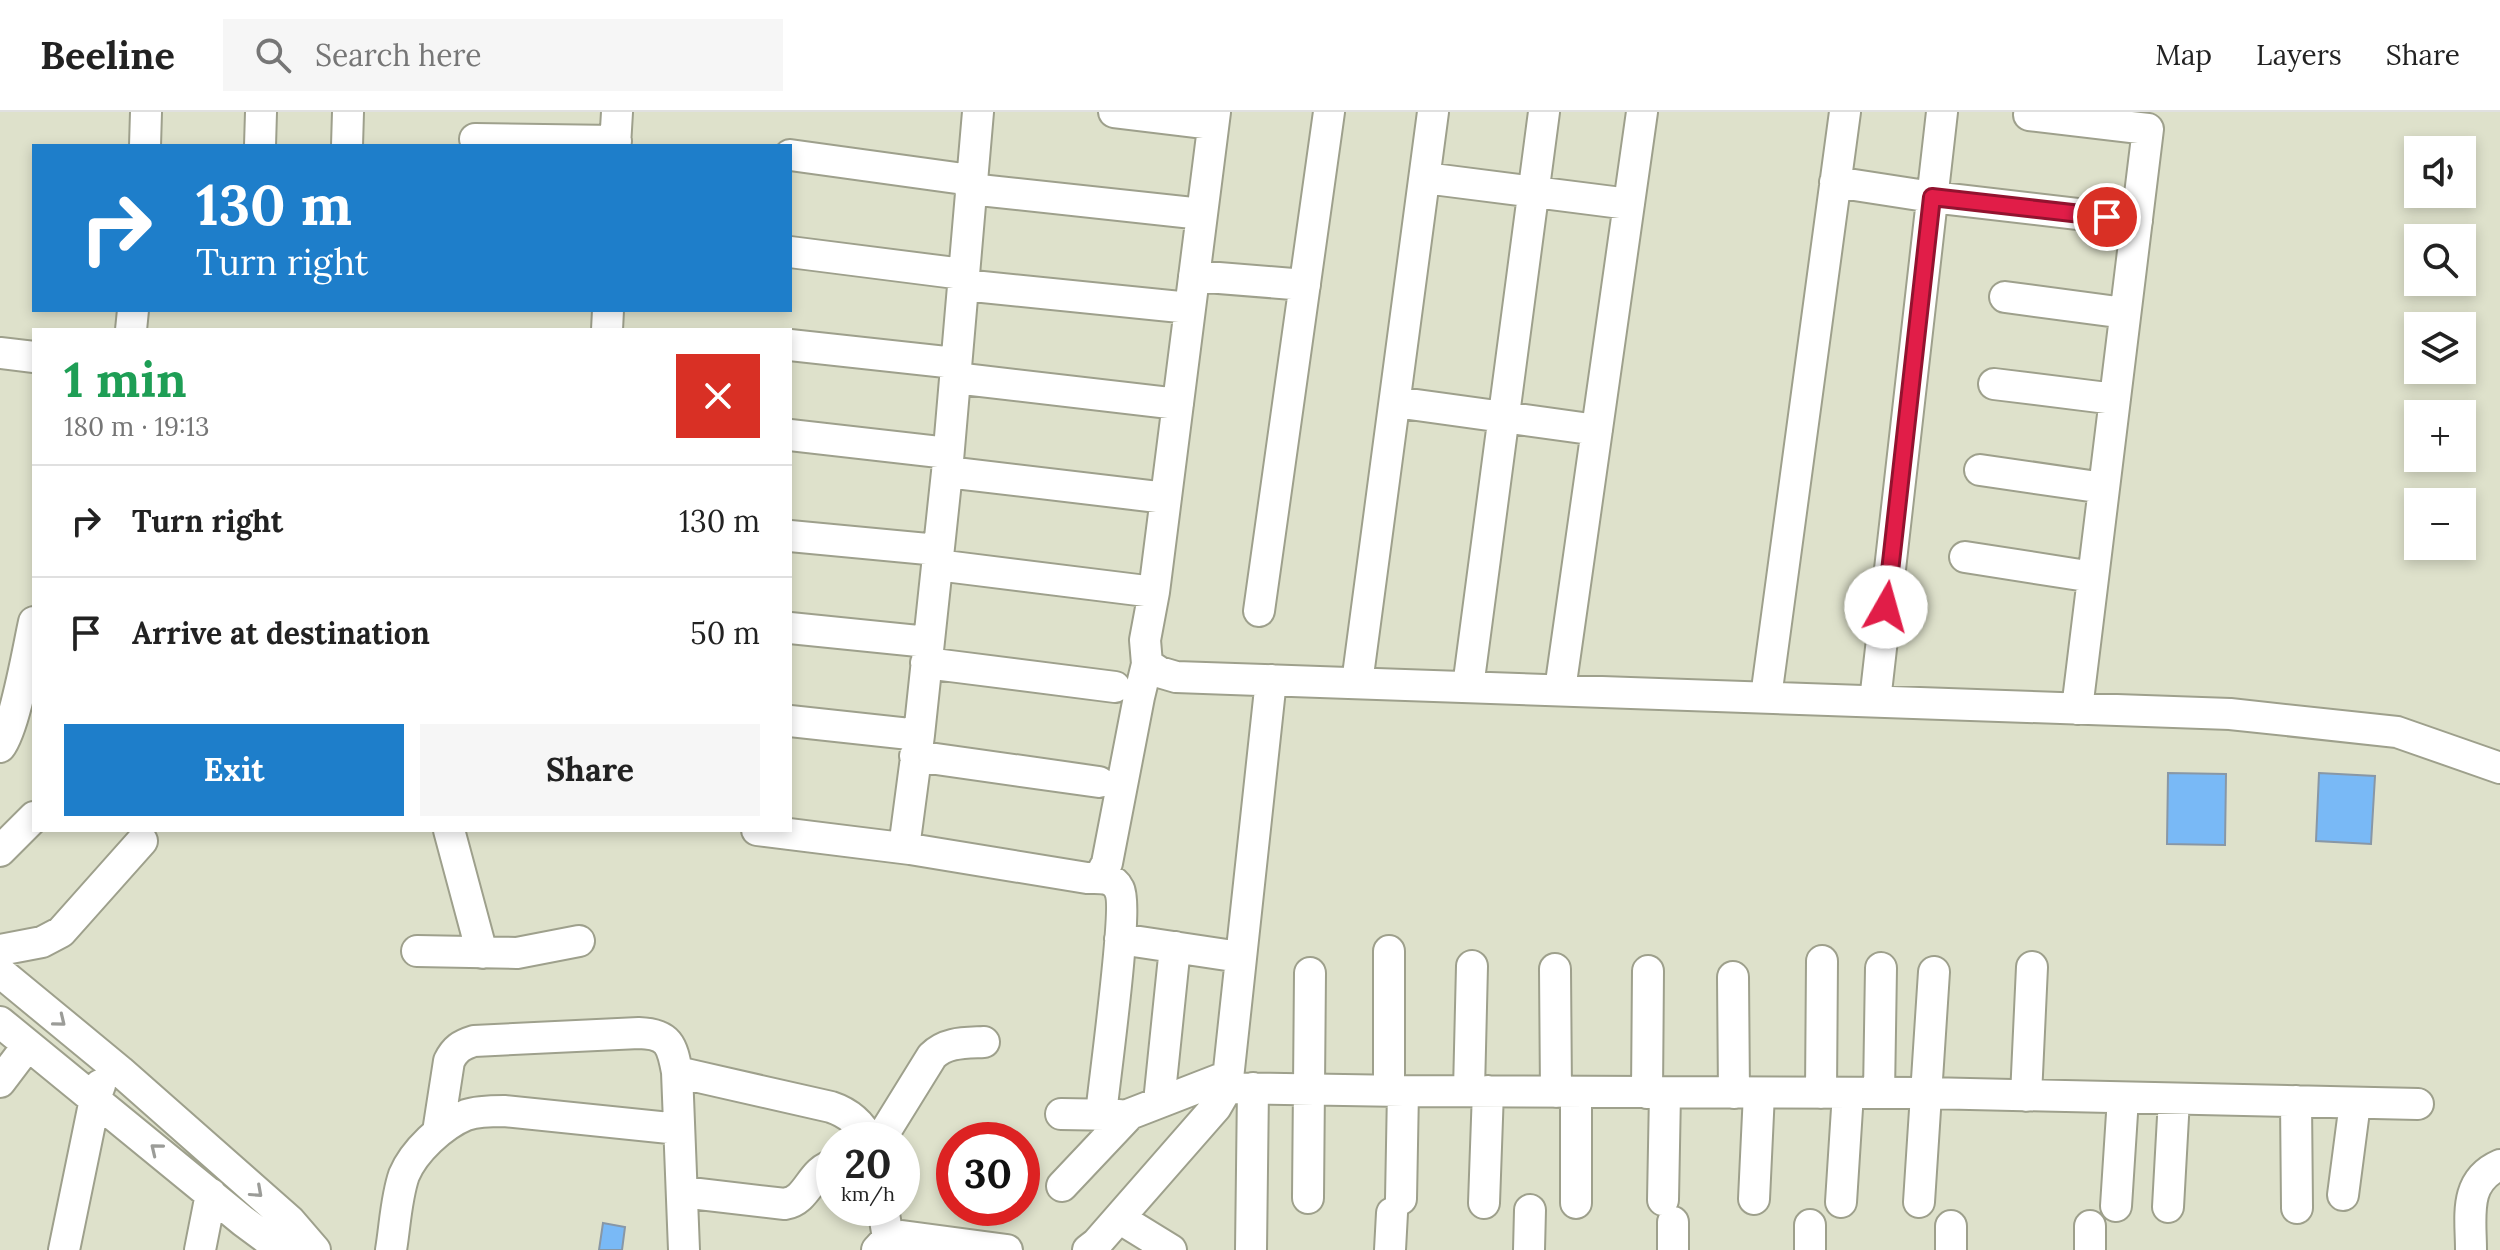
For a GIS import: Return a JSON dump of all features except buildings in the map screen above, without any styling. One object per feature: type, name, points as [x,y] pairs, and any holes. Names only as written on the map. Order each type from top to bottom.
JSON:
[{"type":"street","points":[[145,144],[146,112]]},
{"type":"street","points":[[260,144],[261,112]]},
{"type":"street","points":[[347,144],[348,112]]},
{"type":"street","points":[[904,848],[947,463],[978,112]]},
{"type":"street","points":[[1100,876],[1107,863],[1147,664],[1145,640],[1154,592],[1214,118],[1114,112]]},
{"type":"street","points":[[1259,611],[1329,112]]},
{"type":"street","points":[[1357,683],[1433,112]]},
{"type":"street","points":[[1468,687],[1544,112]]},
{"type":"street","points":[[1560,690],[1642,112]]},
{"type":"street","points":[[1766,697],[1845,112]]},
{"type":"street","points":[[1875,701],[1942,112]]},
{"type":"street","points":[[2029,115],[2148,129],[2077,709]]},
{"type":"street","points":[[475,139],[616,133]]},
{"type":"street","points":[[792,155],[971,185],[1202,214]]},
{"type":"street","points":[[1425,178],[1629,204]]},
{"type":"street","points":[[1835,182],[1932,197],[2137,221]]},
{"type":"street","points":[[792,252],[963,280],[1190,308]]},
{"type":"street","points":[[1194,276],[1305,285]]},
{"type":"street","points":[[2005,297],[2125,313]]},
{"type":"street","points":[[792,345],[1178,404]]},
{"type":"street","points":[[0,353],[32,357]]},
{"type":"street","points":[[1994,384],[2115,399]]},
{"type":"street","points":[[1395,402],[1597,430]]},
{"type":"street","points":[[792,435],[1166,498]]},
{"type":"street","points":[[1980,470],[2104,488]]},
{"type":"street","points":[[792,536],[1154,592]]},
{"type":"street","points":[[1965,557],[2093,577]]},
{"type":"street","points":[[792,628],[1115,687]]},
{"type":"street","points":[[0,747],[13,713],[32,631]]},
{"type":"street","points":[[1147,664],[1176,677],[2230,714],[2397,732],[2500,768]]},
{"type":"street","points":[[1251,1250],[1236,1084],[1240,957],[1271,680]]},
{"type":"street","points":[[792,721],[1099,782]]},
{"type":"street","points":[[0,851],[32,819]]},
{"type":"street","points":[[450,832],[482,953]]},
{"type":"street","points":[[773,832],[904,848],[1087,878],[1100,876],[1116,884],[1121,891],[1115,1115],[1062,1186]]},
{"type":"street","points":[[0,950],[42,942],[61,932],[142,841]]},
{"type":"street","points":[[1120,939],[1240,957]]},
{"type":"street","points":[[417,951],[482,953],[537,950],[579,941]]},
{"type":"street","points":[[1159,1102],[1175,947]]},
{"type":"street","points":[[1389,951],[1396,1090],[1396,1206],[1390,1250]]},
{"type":"street","points":[[1822,961],[1841,1202]]},
{"type":"street","points":[[1472,966],[1484,1203]]},
{"type":"street","points":[[2026,1096],[2032,967]]},
{"type":"street","points":[[1879,1093],[1881,968]]},
{"type":"street","points":[[1555,969],[1576,1203]]},
{"type":"street","points":[[1648,971],[1669,1224]]},
{"type":"street","points":[[0,972],[108,1061],[290,1221],[305,1249]]},
{"type":"street","points":[[1919,1202],[1934,972]]},
{"type":"street","points":[[1308,1198],[1310,973]]},
{"type":"street","points":[[1733,977],[1754,1199]]},
{"type":"street","points":[[0,1022],[211,1194],[305,1249]]},
{"type":"street","points":[[438,1132],[449,1061],[454,1051],[463,1045],[474,1041],[649,1033],[667,1041],[677,1072],[684,1250]]},
{"type":"street","points":[[891,1122],[932,1056],[940,1049],[947,1045],[984,1042]]},
{"type":"street","points":[[0,1082],[28,1045]]},
{"type":"street","points":[[64,1250],[95,1099],[108,1061]]},
{"type":"street","points":[[677,1072],[831,1107],[845,1112],[858,1122]]},
{"type":"street","points":[[1088,1250],[1236,1084]]},
{"type":"street","points":[[1061,1114],[1115,1115],[1236,1084],[1308,1089],[1927,1093],[2418,1104]]},
{"type":"street","points":[[2116,1206],[2123,1098]]},
{"type":"street","points":[[2168,1207],[2174,1099]]},
{"type":"street","points":[[2296,1101],[2297,1208]]},
{"type":"street","points":[[2343,1195],[2355,1103]]},
{"type":"street","points":[[391,1250],[403,1178],[412,1158],[438,1132],[465,1116],[490,1111],[679,1129]]},
{"type":"street","points":[[2471,1250],[2473,1194],[2484,1174],[2500,1165]]},
{"type":"street","points":[[682,1192],[785,1204],[799,1199],[816,1176]]},
{"type":"street","points":[[200,1250],[211,1194]]},
{"type":"street","points":[[1529,1250],[1530,1210]]},
{"type":"street","points":[[1119,1218],[1171,1250]]},
{"type":"street","points":[[882,1244],[902,1236],[1007,1250]]},
{"type":"route","points":[[1886,607],[1932,197],[2107,217]]}]
